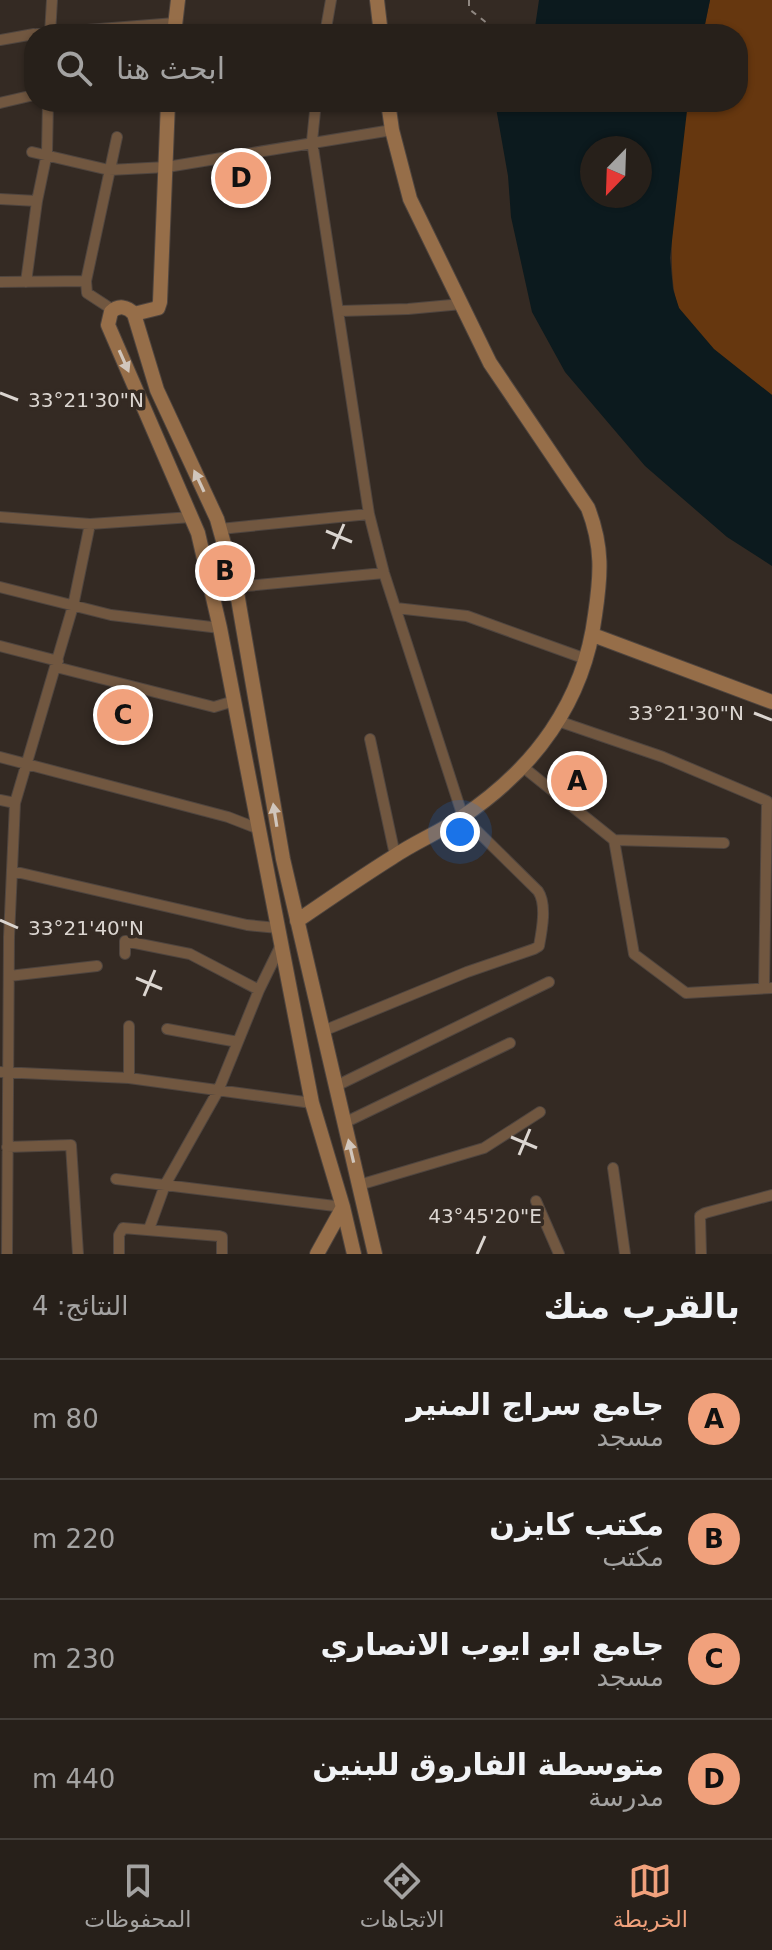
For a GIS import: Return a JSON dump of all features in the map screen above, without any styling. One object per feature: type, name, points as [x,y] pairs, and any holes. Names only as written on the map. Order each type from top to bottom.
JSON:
[{"type":"street","points":[[51,24],[52,0]]},
{"type":"street","points":[[175,24],[178,0]]},
{"type":"street","points":[[327,24],[331,0]]},
{"type":"street","points":[[377,0],[380,24]]},
{"type":"street","points":[[0,40],[24,36]]},
{"type":"street","points":[[0,103],[24,97]]},
{"type":"street","points":[[26,282],[47,153],[48,112]]},
{"type":"street","points":[[134,314],[158,308],[160,302],[168,112]]},
{"type":"street","points":[[315,112],[312,141],[369,514],[384,573],[463,817],[542,896],[539,946],[323,1031]]},
{"type":"street","points":[[297,921],[395,855],[463,817],[523,767],[548,739],[569,702],[593,635],[601,553],[597,529],[588,508],[490,363],[410,199],[389,112]]},
{"type":"street","points":[[32,152],[47,153],[109,170],[167,167],[392,130]]},
{"type":"street","points":[[113,310],[87,293],[86,281],[117,137]]},
{"type":"street","points":[[0,199],[37,201]]},
{"type":"street","points":[[0,282],[86,281]]},
{"type":"street","points":[[340,311],[462,304]]},
{"type":"street","points":[[354,1254],[312,1103],[220,628],[192,517],[108,325],[113,310],[124,307],[134,314],[157,390],[220,529],[236,587],[283,859],[375,1254]]},
{"type":"street","points":[[220,529],[369,514]]},
{"type":"street","points":[[0,517],[90,524],[192,517]]},
{"type":"street","points":[[7,1254],[4,1072],[9,976],[4,937],[12,871],[15,803],[73,606],[90,524]]},
{"type":"street","points":[[236,587],[384,573]]},
{"type":"street","points":[[0,587],[111,615],[220,628]]},
{"type":"street","points":[[396,608],[467,616],[586,659]]},
{"type":"street","points":[[593,635],[772,702]]},
{"type":"street","points":[[0,646],[214,707],[234,701]]},
{"type":"street","points":[[558,721],[663,757],[767,801],[768,988],[686,993],[634,954],[614,840]]},
{"type":"street","points":[[370,739],[395,855]]},
{"type":"street","points":[[0,757],[228,817],[259,829]]},
{"type":"street","points":[[523,767],[614,840],[724,843]]},
{"type":"street","points":[[0,800],[15,803]]},
{"type":"street","points":[[265,862],[283,859]]},
{"type":"street","points":[[12,871],[247,925],[278,928]]},
{"type":"street","points":[[125,954],[125,941],[190,954],[259,990]]},
{"type":"street","points":[[149,1229],[165,1185],[218,1091],[259,990],[282,944]]},
{"type":"street","points":[[9,976],[97,966]]},
{"type":"street","points":[[336,1086],[549,982]]},
{"type":"street","points":[[129,1026],[129,1078]]},
{"type":"street","points":[[167,1029],[238,1042]]},
{"type":"street","points":[[344,1123],[510,1043]]},
{"type":"street","points":[[4,1072],[129,1078],[312,1103]]},
{"type":"street","points":[[359,1185],[484,1148],[540,1112]]},
{"type":"street","points":[[7,1147],[71,1145],[78,1254]]},
{"type":"street","points":[[613,1168],[625,1254]]},
{"type":"street","points":[[116,1179],[343,1207]]},
{"type":"street","points":[[701,1254],[700,1216],[772,1195]]},
{"type":"street","points":[[536,1201],[559,1254]]},
{"type":"street","points":[[317,1254],[343,1207]]},
{"type":"street","points":[[119,1254],[119,1235],[123,1228],[219,1236],[224,1241],[222,1254]]},
{"type":"path","points":[[469,0],[469,9],[488,24]]},
{"type":"shaded area","points":[[539,0],[710,0],[705,24],[535,24]]},
{"type":"shaded area","points":[[710,0],[772,0],[772,395],[696,333],[679,308],[674,291],[674,207],[686,112],[748,112],[748,24],[705,24]]},
{"type":"shaded area","points":[[497,112],[687,112],[670,258],[673,289],[679,308],[714,349],[772,395],[772,566],[727,537],[645,466],[565,372],[532,312],[511,217],[508,176]]},
{"type":"place","name":"متوسطة الفاروق للبنين","points":[[241,178]]},
{"type":"place","name":"مكتب كايزن","points":[[225,571]]},
{"type":"place","name":"جامع ابو ايوب الانصاري","points":[[123,715]]},
{"type":"place","name":"جامع سراج المنير","points":[[577,781]]}]
